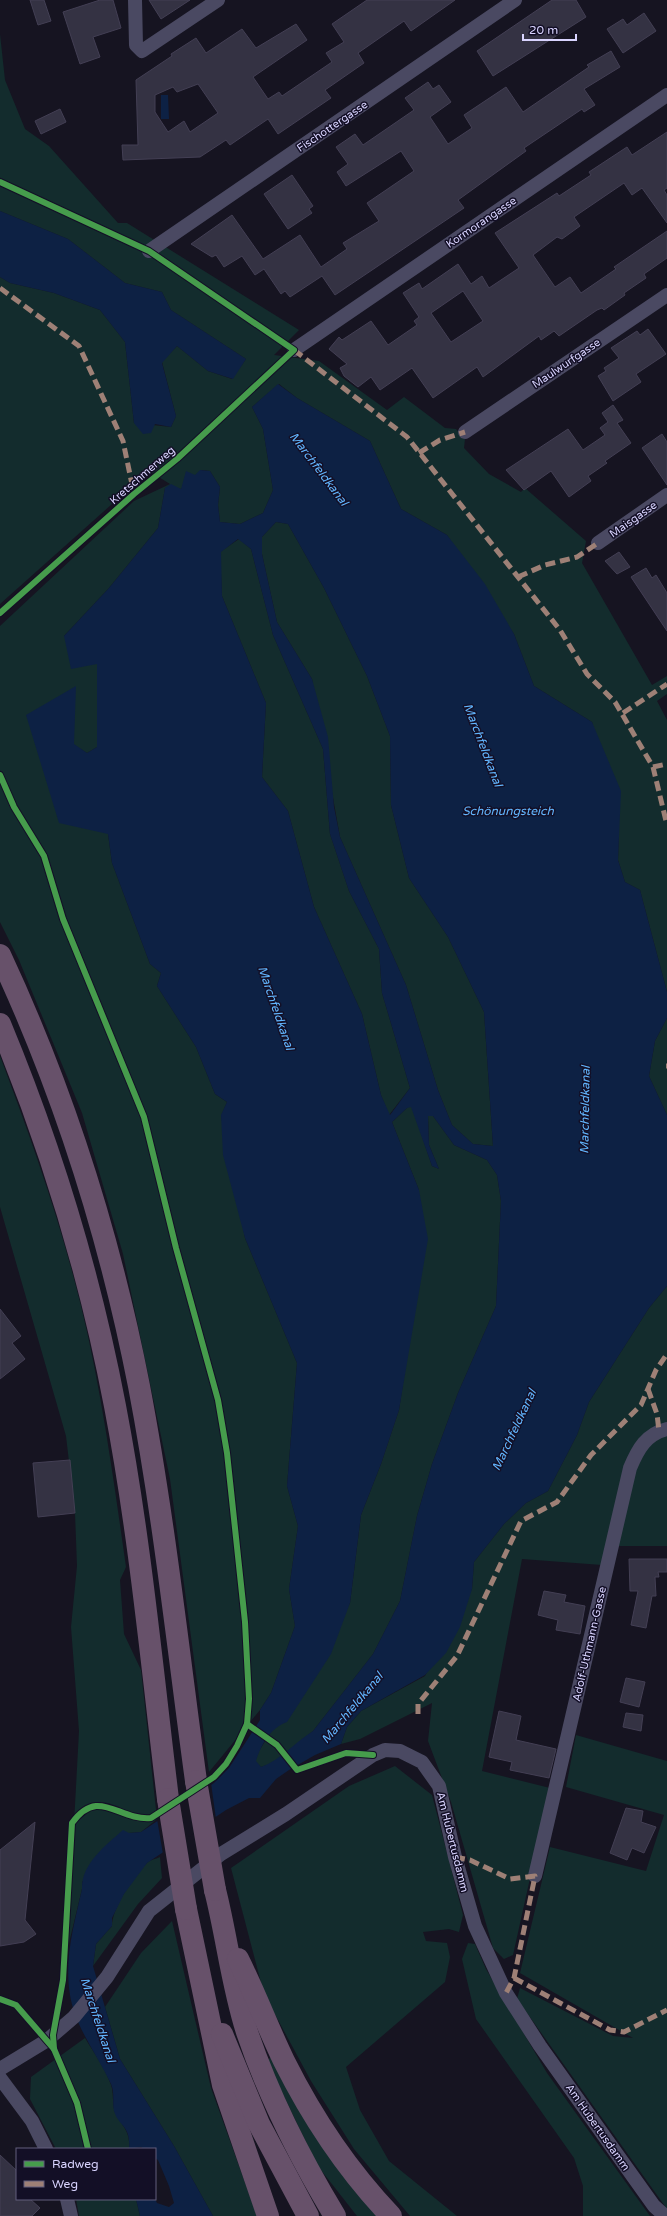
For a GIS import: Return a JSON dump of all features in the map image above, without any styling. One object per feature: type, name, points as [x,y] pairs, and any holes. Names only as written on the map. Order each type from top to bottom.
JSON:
[{"type":"highway","points":[[0,955],[50,1072],[78,1153],[102,1229],[122,1308],[139,1386],[158,1493],[196,1781],[215,1890],[226,1934],[236,1991],[247,2031],[264,2076],[298,2151],[336,2216]]},
{"type":"highway","points":[[0,1024],[29,1097],[59,1185],[88,1286],[107,1366],[135,1534],[168,1799],[186,1909],[205,1992],[211,2035],[223,2085],[268,2216]]},
{"type":"highway","points":[[226,1934],[284,2061],[303,2096],[340,2153],[391,2216]]},
{"type":"highway","points":[[205,1992],[259,2124],[308,2216]]},
{"type":"street","points":[[135,0],[136,45],[142,51],[218,0]]},
{"type":"street","name":"Fischottergasse","points":[[148,251],[515,0]]},
{"type":"street","name":"Kormorangasse","points":[[294,350],[667,95]]},
{"type":"street","name":"Maulwurfgasse","points":[[465,432],[667,295]]},
{"type":"street","name":"Maisgasse","points":[[598,543],[667,495]]},
{"type":"street","name":"Adolf-Uthmann-Gasse","points":[[535,1876],[630,1468],[636,1453],[646,1439],[667,1429]]},
{"type":"street","name":"Am Hubertusdamm","points":[[0,2069],[46,2041],[74,2017],[107,1977],[149,1911],[221,1854],[286,1814],[372,1755],[385,1750],[400,1751],[422,1762],[439,1786],[455,1857],[475,1926],[506,1993],[540,2046],[614,2150],[654,2206],[665,2216]]},
{"type":"street","points":[[0,2078],[32,2121],[46,2148]]},
{"type":"street","points":[[67,2200],[72,2216]]},
{"type":"green space","points":[[0,34],[5,80],[25,129],[49,146],[118,223],[127,223],[299,330],[274,355],[319,361],[387,410],[404,397],[445,428],[456,429],[465,439],[464,448],[489,474],[521,492],[525,488],[586,541],[582,563],[652,685],[667,676],[667,694],[657,701],[667,720],[667,992],[640,890],[625,882],[618,860],[619,829],[592,722],[534,686],[514,634],[447,535],[401,509],[370,441],[297,398],[279,384],[252,407],[263,429],[273,490],[263,513],[240,524],[220,522],[218,505],[220,487],[210,471],[201,470],[181,489],[165,488],[158,528],[109,588],[64,636],[97,664],[97,747],[87,753],[26,715],[108,834],[112,863],[150,964],[161,973],[157,986],[196,1047],[215,1094],[227,1102],[221,1116],[245,1238],[297,1363],[287,1486],[298,1526],[289,1589],[295,1626],[271,1693],[260,1710],[209,1772],[170,1479],[123,1254],[82,1113],[19,960],[0,922],[0,626],[134,501],[170,484],[149,471],[0,604],[0,277],[10,283],[54,293],[100,310],[125,342],[134,423],[171,427],[176,416],[162,362],[177,346],[208,371],[232,379],[246,359],[171,310],[162,292],[125,283],[68,239],[0,211]]},
{"type":"green space","points":[[276,522],[288,524],[324,588],[367,676],[390,736],[391,805],[409,878],[448,937],[484,1012],[493,1146],[473,1144],[452,1125],[438,1090],[406,985],[340,837],[312,679],[277,622],[262,554],[262,537]]},
{"type":"green space","points":[[239,539],[251,549],[273,635],[323,749],[330,834],[349,891],[379,949],[382,993],[410,1088],[389,1115],[381,1095],[362,1014],[314,907],[288,811],[262,777],[266,703],[222,596],[220,552]]},
{"type":"green space","points":[[667,1018],[667,1115],[649,1076],[655,1041]]},
{"type":"green space","points":[[0,1056],[30,1137],[57,1219],[82,1311],[98,1383],[126,1567],[120,1580],[124,1634],[141,1670],[157,1819],[141,1832],[129,1833],[82,1882],[82,1889],[69,1943],[65,1991],[79,1731],[71,1627],[77,1566],[75,1513],[66,1436],[0,1207]]},
{"type":"green space","points":[[408,1107],[412,1107],[432,1166],[439,1169],[429,1145],[428,1116],[433,1116],[454,1145],[487,1160],[497,1175],[501,1201],[496,1306],[458,1393],[432,1464],[417,1516],[400,1601],[373,1654],[313,1731],[273,1763],[261,1767],[255,1762],[259,1751],[276,1726],[287,1721],[306,1691],[350,1603],[361,1515],[381,1464],[399,1410],[405,1370],[419,1190],[392,1122]]},
{"type":"green space","points":[[667,1286],[667,1546],[618,1546],[602,1565],[522,1559],[482,1771],[550,1788],[513,1955],[504,1959],[493,1948],[451,1802],[428,1741],[432,1703],[360,1739],[341,1744],[347,1727],[361,1711],[425,1676],[472,1589],[474,1562],[504,1524],[526,1503],[548,1491],[577,1435],[589,1402],[649,1308]]},
{"type":"green space","points":[[576,1735],[667,1761],[667,2209],[517,1999],[520,1988],[613,2036],[633,2038],[520,1973],[550,1847],[646,1871],[664,1815],[566,1787]]},
{"type":"green space","points":[[395,1766],[432,1795],[463,1915],[459,1932],[449,1929],[423,1932],[426,1941],[447,1943],[450,1957],[445,1982],[346,2067],[360,2110],[389,2161],[457,2216],[410,2216],[354,2149],[311,2081],[264,1994],[231,1868],[349,1786]]},
{"type":"green space","points":[[160,1857],[162,1878],[138,1904],[93,1966],[96,1944],[112,1926],[115,1911],[124,1893],[135,1876],[147,1863]]},
{"type":"green space","points":[[172,1921],[211,2088],[257,2216],[213,2216],[174,2146],[120,2059],[105,2007],[141,1953]]},
{"type":"green space","points":[[468,1943],[475,1944],[486,1969],[547,2073],[650,2216],[583,2216],[583,2186],[574,2158],[476,2019],[462,1959]]},
{"type":"green space","points":[[85,2038],[109,2079],[112,2088],[114,2109],[129,2138],[129,2148],[55,2148],[30,2099],[31,2077]]},
{"type":"green space","points":[[271,2057],[382,2216],[357,2216],[317,2165],[267,2061]]},
{"type":"green space","points":[[76,2200],[136,2200],[140,2216],[79,2216]]},
{"type":"water","points":[[161,95],[168,95],[169,119],[161,119]]},
{"type":"water","points":[[0,211],[68,239],[125,283],[162,292],[171,310],[246,359],[233,379],[208,371],[177,346],[162,363],[176,416],[171,427],[155,424],[151,433],[143,434],[134,423],[125,342],[100,310],[54,293],[10,283],[0,277]]},
{"type":"water","name":"Schönungsteich","points":[[278,384],[297,398],[370,441],[401,509],[447,535],[485,584],[514,634],[534,686],[592,722],[621,791],[618,860],[625,882],[640,890],[667,992],[667,1018],[655,1041],[649,1076],[667,1115],[667,1286],[649,1308],[589,1402],[577,1435],[548,1491],[526,1503],[504,1524],[474,1562],[472,1589],[460,1627],[446,1653],[425,1675],[361,1711],[347,1727],[341,1744],[315,1755],[289,1770],[276,1779],[260,1798],[249,1798],[226,1810],[147,1863],[124,1894],[112,1918],[112,1926],[96,1944],[93,1966],[120,2059],[174,2146],[213,2216],[140,2216],[136,2200],[156,2200],[157,2203],[169,2207],[174,2203],[169,2186],[158,2160],[156,2159],[156,2148],[129,2148],[128,2135],[114,2111],[113,2091],[111,2084],[81,2029],[73,2007],[68,1981],[69,1955],[73,1929],[83,1880],[90,1863],[109,1842],[123,1830],[129,1833],[141,1832],[214,1783],[229,1768],[260,1720],[260,1710],[271,1693],[295,1626],[289,1589],[298,1526],[287,1486],[297,1363],[245,1238],[223,1155],[221,1115],[227,1102],[215,1094],[196,1047],[157,986],[161,973],[150,964],[112,863],[108,834],[59,823],[26,715],[76,686],[74,744],[87,753],[97,747],[97,664],[71,669],[64,636],[109,588],[158,528],[165,488],[171,484],[181,489],[186,471],[195,475],[200,470],[210,471],[220,487],[218,505],[220,522],[240,524],[263,513],[273,490],[263,429],[252,407]],"holes":[[[276,522],[288,524],[324,588],[367,676],[390,736],[391,805],[409,878],[448,937],[484,1012],[493,1146],[473,1144],[452,1125],[438,1090],[406,985],[340,837],[334,807],[328,737],[312,679],[277,622],[262,554],[262,537]],[[238,539],[251,549],[273,635],[323,749],[330,834],[349,891],[379,949],[382,993],[410,1088],[390,1115],[381,1095],[362,1014],[314,907],[288,811],[262,777],[266,703],[222,596],[221,552]],[[411,1107],[432,1166],[439,1169],[429,1145],[428,1116],[433,1116],[454,1145],[487,1160],[497,1175],[501,1201],[496,1306],[458,1393],[432,1464],[417,1516],[400,1601],[373,1654],[313,1731],[275,1760],[261,1767],[256,1761],[267,1738],[276,1728],[287,1722],[331,1654],[350,1603],[361,1515],[381,1464],[399,1410],[428,1239],[419,1190],[392,1122],[407,1108]]]},
{"type":"pier","points":[[211,1783],[216,1819],[163,1854],[157,1819]]},
{"type":"building","points":[[30,0],[44,0],[51,21],[38,25]]},
{"type":"building","points":[[100,0],[113,0],[121,28],[93,37],[100,57],[80,64],[63,12]]},
{"type":"building","points":[[149,0],[190,0],[161,19]]},
{"type":"building","points":[[367,0],[455,0],[411,31],[404,21],[358,53],[364,63],[325,90],[331,98],[278,134],[268,119],[230,145],[226,140],[200,157],[123,160],[122,145],[138,145],[136,80],[172,56],[171,54],[196,38],[206,53],[242,29],[256,48],[296,24],[307,40],[253,77],[268,99],[279,92],[282,96],[332,62],[326,53],[344,42],[332,24]],"holes":[[[198,84],[218,113],[190,132],[184,121],[168,132],[155,112],[155,95],[173,87],[177,92]]]},
{"type":"building","points":[[552,0],[576,0],[586,17],[493,76],[477,51]]},
{"type":"building","points":[[644,13],[656,31],[623,53],[607,29],[623,19],[627,25]]},
{"type":"building","points":[[611,51],[620,67],[584,89],[595,105],[584,112],[582,109],[524,148],[526,151],[458,200],[464,208],[335,295],[322,276],[290,297],[285,291],[281,294],[264,269],[255,275],[242,256],[224,267],[216,255],[212,257],[191,244],[232,215],[263,259],[300,235],[321,267],[347,249],[343,243],[379,221],[367,203],[414,171],[401,151],[346,186],[337,172],[348,164],[336,147],[355,134],[363,145],[414,110],[405,98],[428,82],[433,89],[439,85],[451,102],[430,117],[448,144],[472,128],[464,115],[506,87],[523,112],[589,67],[587,65]]},
{"type":"building","points":[[60,109],[66,122],[41,134],[35,121]]},
{"type":"building","points":[[667,132],[667,188],[664,190],[667,195],[667,223],[642,188],[632,195],[624,183],[574,217],[580,226],[562,239],[557,237],[533,255],[555,287],[570,277],[581,293],[616,269],[614,267],[667,231],[667,258],[644,274],[646,278],[624,293],[625,295],[604,310],[602,308],[597,310],[559,336],[554,331],[541,340],[539,336],[483,377],[477,367],[433,398],[412,368],[380,390],[371,377],[358,387],[344,376],[340,368],[347,364],[329,349],[339,337],[342,340],[371,321],[388,345],[417,325],[414,321],[419,317],[403,293],[419,283],[422,289],[458,264],[471,284],[482,276],[489,288],[519,268],[495,233],[557,193],[559,196],[591,175],[589,172],[627,147],[632,155]],"holes":[[[463,291],[483,321],[451,342],[431,313]]]},
{"type":"building","points":[[292,175],[313,206],[309,209],[312,213],[288,229],[264,194]]},
{"type":"building","points":[[648,329],[666,354],[636,374],[641,382],[613,401],[598,376],[606,371],[604,368],[619,358],[611,348],[637,331],[640,335]]},
{"type":"building","points":[[613,405],[623,420],[617,423],[631,443],[605,461],[607,463],[588,476],[591,481],[569,497],[551,471],[524,490],[506,470],[568,429],[583,450],[605,435],[600,428],[608,422],[602,413]]},
{"type":"building","points":[[662,434],[667,442],[667,485],[642,448]]},
{"type":"building","points":[[619,552],[630,567],[617,574],[605,561]]},
{"type":"building","points":[[646,568],[652,578],[656,575],[667,593],[667,631],[631,577]]},
{"type":"building","points":[[0,1309],[21,1336],[12,1343],[25,1359],[0,1379]]},
{"type":"building","points":[[70,1460],[75,1513],[38,1517],[33,1463]]},
{"type":"building","points":[[629,1559],[667,1559],[667,1572],[658,1572],[659,1577],[655,1577],[656,1596],[652,1596],[646,1628],[631,1625],[638,1591],[630,1591]]},
{"type":"building","points":[[544,1591],[566,1595],[564,1602],[585,1606],[580,1634],[556,1630],[558,1620],[538,1615]]},
{"type":"building","points":[[626,1678],[645,1682],[639,1707],[620,1702]]},
{"type":"building","points":[[499,1711],[521,1716],[516,1740],[556,1749],[549,1778],[510,1770],[512,1762],[489,1757]]},
{"type":"building","points":[[626,1713],[643,1715],[641,1731],[623,1727]]},
{"type":"building","points":[[626,1808],[643,1811],[641,1822],[656,1827],[644,1853],[632,1848],[627,1860],[610,1853]]},
{"type":"building","points":[[35,1822],[25,1920],[36,1934],[24,1942],[0,1946],[0,1850]]},
{"type":"building","points":[[0,2155],[16,2170],[16,2200],[31,2200],[40,2208],[32,2216],[0,2216]]},
{"type":"marked path","points":[[0,288],[79,346],[123,441],[134,494]]},
{"type":"marked path","points":[[294,350],[407,437],[560,630],[587,674],[615,702],[653,767],[667,825]]},
{"type":"marked path","points":[[419,453],[440,440],[465,432]]},
{"type":"marked path","points":[[518,577],[545,565],[577,557],[598,543]]},
{"type":"marked path","points":[[623,713],[667,684]]},
{"type":"marked path","points":[[653,767],[667,764]]},
{"type":"marked path","points":[[418,1714],[418,1704],[457,1656],[521,1521],[557,1502],[591,1455],[641,1405],[656,1370],[667,1354]]},
{"type":"marked path","points":[[648,1389],[657,1414],[659,1431]]},
{"type":"marked path","points":[[455,1857],[470,1860],[510,1879],[535,1876],[514,1978],[506,1993]]},
{"type":"marked path","points":[[514,1978],[610,2030],[624,2032],[667,2010]]},
{"type":"cycle path","name":"Kretschmerweg","points":[[0,182],[149,251],[294,350],[177,459],[134,494],[0,613]]},
{"type":"cycle path","points":[[0,775],[14,807],[44,856],[63,919],[144,1117],[176,1248],[218,1400],[227,1453],[245,1622],[249,1699],[247,1724],[237,1746],[226,1764],[214,1777],[151,1818],[139,1818],[100,1806],[91,1807],[82,1812],[72,1823],[63,1980],[53,2035],[54,2049],[77,2103],[88,2148]]},
{"type":"cycle path","points":[[247,1724],[277,1745],[297,1770],[346,1753],[373,1755]]},
{"type":"cycle path","points":[[0,1999],[16,2005],[54,2049]]},
{"type":"water label","name":"Marchfeldkanal","points":[[319,469]]},
{"type":"water label","name":"Marchfeldkanal","points":[[483,745]]},
{"type":"water label","name":"Marchfeldkanal","points":[[276,1008]]},
{"type":"water label","name":"Marchfeldkanal","points":[[585,1110]]},
{"type":"water label","name":"Marchfeldkanal","points":[[514,1430]]},
{"type":"water label","name":"Marchfeldkanal","points":[[352,1708]]},
{"type":"water label","name":"Marchfeldkanal","points":[[98,2020]]}]
